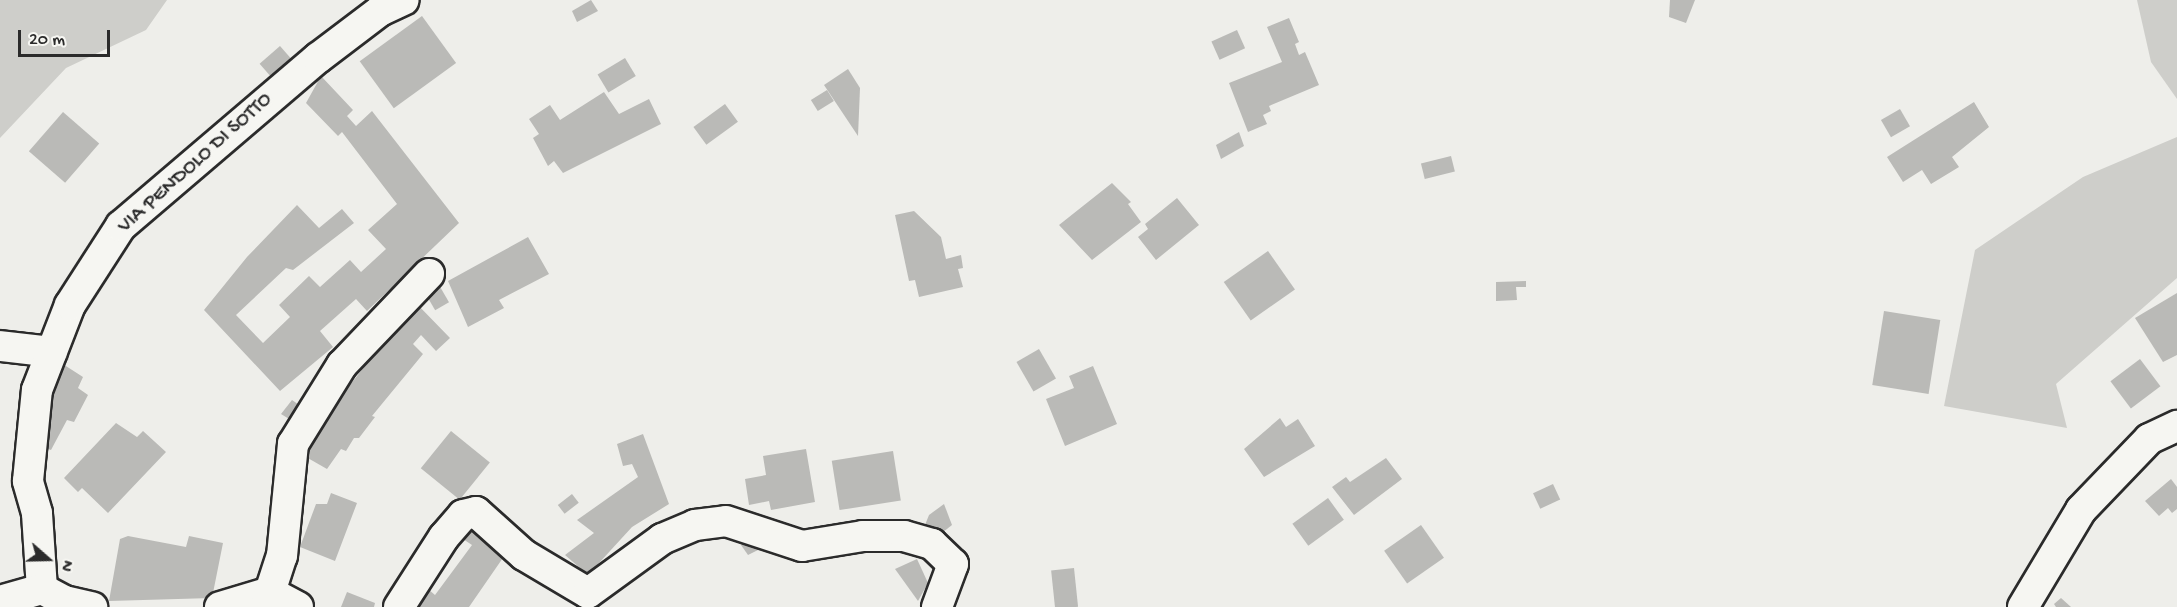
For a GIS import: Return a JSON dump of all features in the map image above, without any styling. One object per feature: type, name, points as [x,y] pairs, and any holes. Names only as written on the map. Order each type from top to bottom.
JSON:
[{"type":"street","name":"VIA PENDOLO DI SOTTO","points":[[42,589],[37,513],[28,481],[38,390],[69,305],[121,226],[318,58],[380,11],[404,0]]},
{"type":"street","points":[[268,600],[282,555],[293,444],[342,365],[429,274]]},
{"type":"street","points":[[0,346],[52,352]]},
{"type":"street","points":[[2023,607],[2081,510],[2149,439],[2177,426]]},
{"type":"street","points":[[399,607],[444,537],[463,515],[476,512],[524,555],[588,593],[662,539],[694,525],[726,521],[802,546],[863,536],[904,536],[932,544],[953,564],[937,607]]},
{"type":"street","points":[[0,601],[42,589],[65,601],[92,607]]},
{"type":"street","points":[[220,607],[268,600],[298,607]]},
{"type":"shaded area","points":[[0,0],[167,0],[146,30],[66,68],[0,138]]},
{"type":"shaded area","points":[[2137,0],[2177,0],[2177,99],[2151,62]]},
{"type":"shaded area","points":[[2177,137],[2177,278],[2056,384],[2067,428],[1944,406],[1975,250],[2083,177]]},
{"type":"building","points":[[591,0],[598,11],[577,22],[572,11]]},
{"type":"building","points":[[1670,0],[1695,0],[1686,23],[1669,17]]},
{"type":"building","points":[[422,16],[456,63],[394,108],[360,61]]},
{"type":"building","points":[[1289,18],[1299,42],[1295,44],[1299,55],[1305,52],[1319,85],[1269,106],[1271,111],[1263,115],[1267,124],[1248,132],[1229,83],[1282,62],[1267,27]]},
{"type":"building","points":[[1237,30],[1245,48],[1220,60],[1211,41]]},
{"type":"building","points":[[280,46],[293,61],[273,79],[260,64]]},
{"type":"building","points":[[625,58],[636,76],[608,92],[598,74]]},
{"type":"building","points":[[848,69],[860,88],[858,136],[824,85]]},
{"type":"building","points":[[321,76],[353,110],[347,116],[356,126],[372,111],[459,223],[367,311],[356,299],[320,331],[333,347],[280,391],[204,310],[247,257],[297,205],[319,228],[342,209],[354,223],[293,270],[286,268],[236,315],[263,343],[290,317],[279,305],[309,276],[320,287],[350,260],[361,272],[386,249],[368,230],[397,204],[342,132],[338,136],[306,103]]},
{"type":"building","points":[[827,90],[834,101],[818,111],[811,100]]},
{"type":"building","points":[[604,92],[619,114],[649,99],[661,124],[563,173],[554,161],[548,166],[533,138],[539,134],[529,119],[550,105],[560,120]]},
{"type":"building","points":[[1974,102],[1989,127],[1952,157],[1959,167],[1931,184],[1922,170],[1903,182],[1887,157]]},
{"type":"building","points":[[725,104],[738,122],[706,145],[693,127]]},
{"type":"building","points":[[1900,109],[1910,126],[1891,137],[1881,120]]},
{"type":"building","points":[[63,112],[99,143],[65,183],[29,151]]},
{"type":"building","points":[[1239,132],[1244,146],[1221,159],[1216,145]]},
{"type":"building","points":[[1451,156],[1455,172],[1425,179],[1421,163]]},
{"type":"building","points":[[1112,183],[1131,202],[1128,204],[1141,222],[1092,260],[1059,225]]},
{"type":"building","points":[[1177,198],[1199,225],[1156,260],[1138,237],[1148,229],[1145,224]]},
{"type":"building","points":[[914,211],[941,237],[946,259],[961,255],[963,268],[958,269],[963,287],[919,297],[915,280],[909,281],[895,215]]},
{"type":"building","points":[[528,237],[549,274],[499,300],[504,308],[468,327],[448,281]]},
{"type":"building","points":[[1268,251],[1295,290],[1251,320],[1224,282]]},
{"type":"building","points":[[1526,281],[1526,287],[1516,287],[1517,300],[1496,301],[1496,282]]},
{"type":"building","points":[[439,285],[449,302],[435,310],[425,293]]},
{"type":"building","points":[[2177,293],[2177,355],[2163,362],[2135,318]]},
{"type":"building","points":[[415,302],[450,338],[436,351],[421,335],[413,344],[423,354],[372,416],[375,417],[359,438],[354,438],[346,451],[341,449],[327,469],[299,453],[312,430],[319,433],[339,399]]},
{"type":"building","points":[[1884,311],[1940,320],[1929,394],[1872,385]]},
{"type":"building","points":[[1039,349],[1056,378],[1033,391],[1016,362]]},
{"type":"building","points":[[55,359],[83,377],[78,388],[88,395],[74,422],[67,420],[51,450],[33,444]]},
{"type":"building","points":[[2140,359],[2160,386],[2131,408],[2110,381]]},
{"type":"building","points":[[1093,366],[1117,424],[1065,446],[1046,399],[1074,388],[1069,376]]},
{"type":"building","points":[[292,400],[302,407],[294,422],[281,414]]},
{"type":"building","points":[[1280,418],[1286,427],[1298,419],[1315,446],[1264,477],[1244,449]]},
{"type":"building","points":[[116,423],[137,437],[143,431],[166,452],[108,513],[82,488],[78,492],[64,478]]},
{"type":"building","points":[[451,431],[490,462],[460,500],[421,468]]},
{"type":"building","points":[[643,434],[669,504],[632,527],[588,575],[565,555],[594,533],[577,520],[638,477],[632,464],[623,466],[617,444]]},
{"type":"building","points":[[806,449],[815,502],[771,510],[769,501],[749,505],[745,479],[766,475],[763,456]]},
{"type":"building","points":[[893,451],[901,500],[840,510],[832,461]]},
{"type":"building","points":[[1386,458],[1402,479],[1354,515],[1332,487],[1346,477],[1350,482]]},
{"type":"building","points":[[2171,479],[2177,487],[2177,509],[2172,513],[2168,508],[2159,516],[2145,501]]},
{"type":"building","points":[[1553,484],[1560,499],[1540,509],[1533,493]]},
{"type":"building","points":[[331,493],[357,503],[335,561],[300,547],[316,504],[327,504]]},
{"type":"building","points":[[572,494],[579,503],[565,514],[558,505]]},
{"type":"building","points":[[1328,498],[1344,520],[1308,546],[1292,524]]},
{"type":"building","points":[[944,504],[952,525],[938,536],[925,525],[929,515]]},
{"type":"building","points":[[472,524],[507,552],[469,607],[417,607],[428,589],[435,595],[472,545],[460,537]]},
{"type":"building","points":[[1421,525],[1444,558],[1407,584],[1384,551]]},
{"type":"building","points":[[128,536],[186,547],[189,536],[223,543],[212,598],[109,601],[120,539]]},
{"type":"building","points":[[747,537],[760,549],[748,555],[741,545]]},
{"type":"building","points":[[917,559],[928,583],[918,601],[895,569]]},
{"type":"building","points":[[1074,568],[1078,607],[1055,607],[1051,570]]},
{"type":"building","points":[[347,592],[375,603],[374,607],[341,607]]},
{"type":"building","points":[[2061,598],[2071,607],[2056,607],[2054,604]]}]
